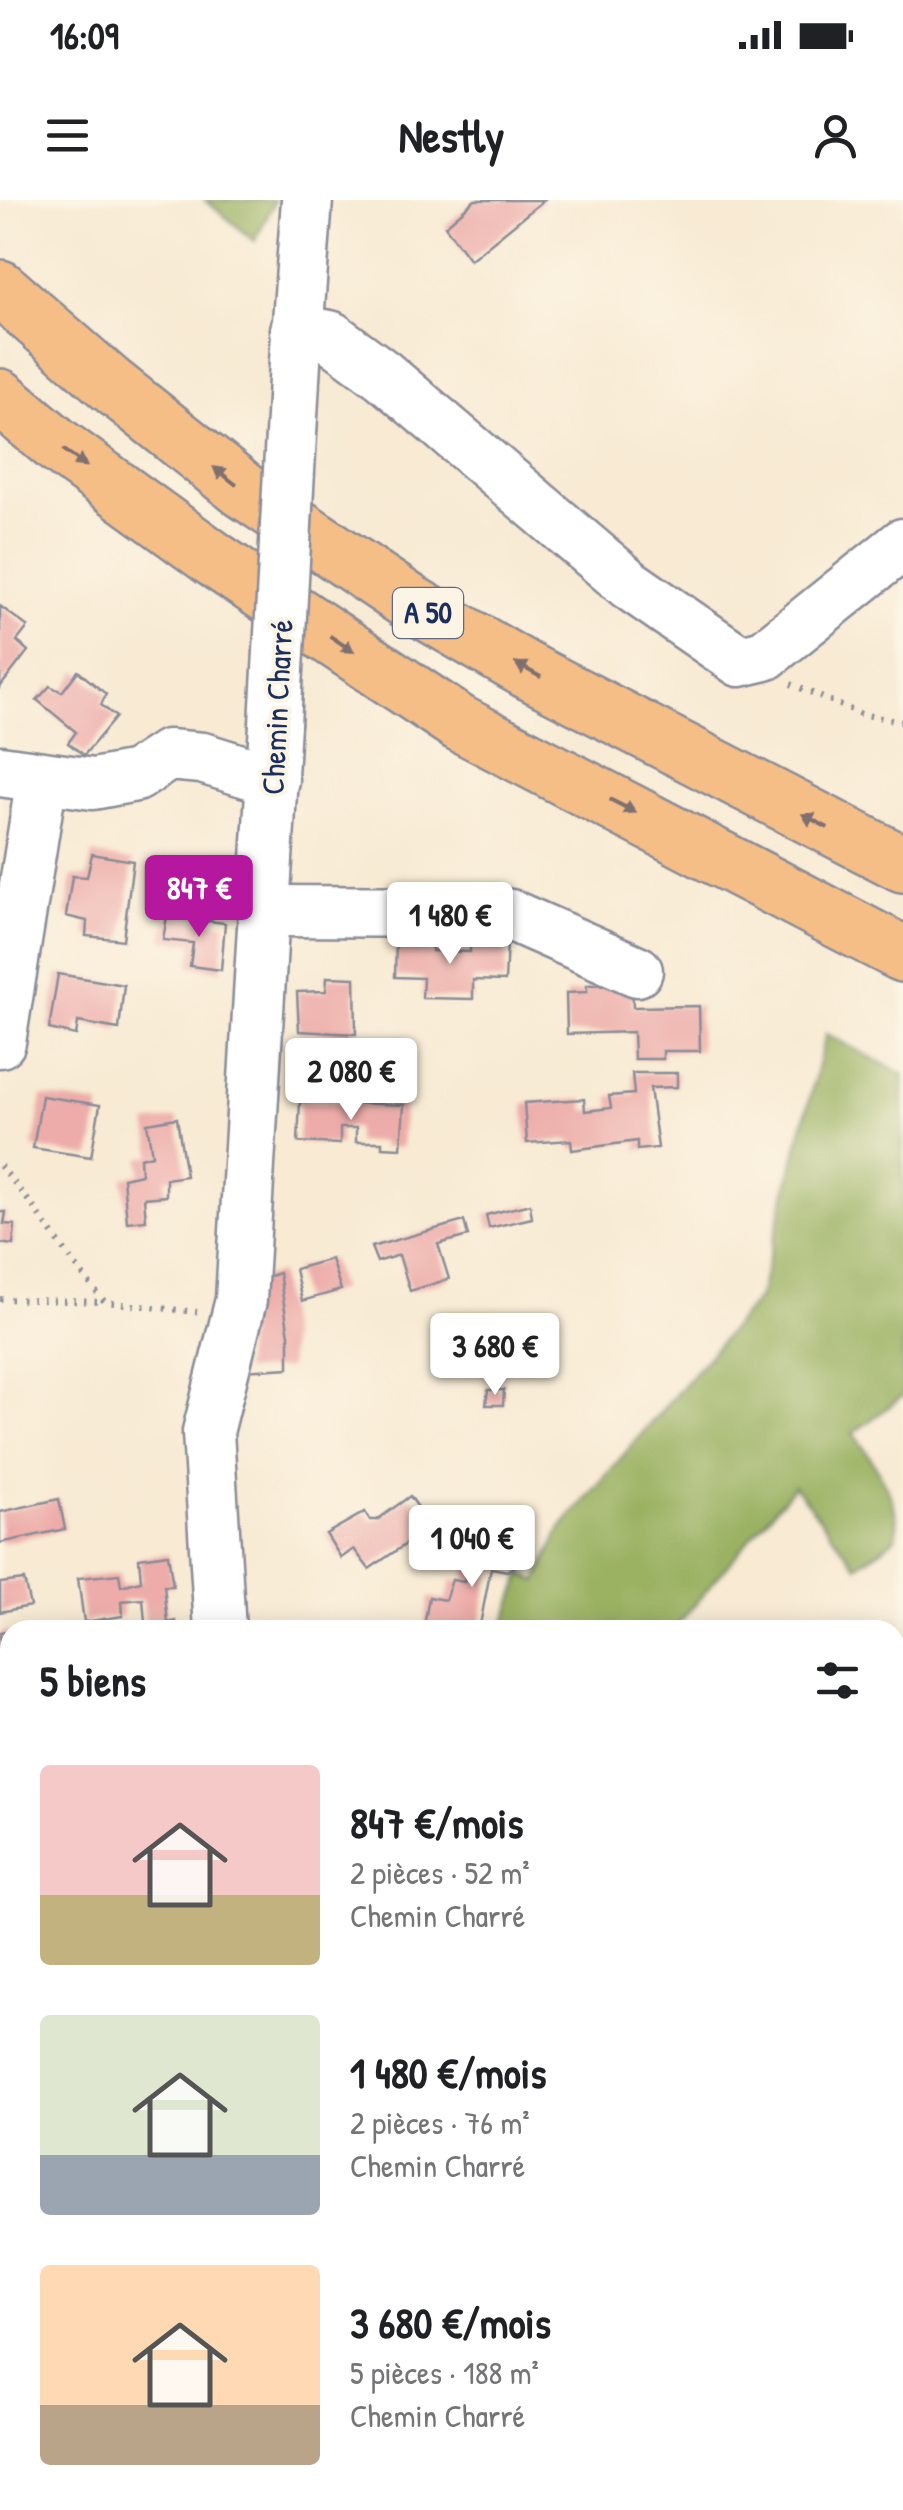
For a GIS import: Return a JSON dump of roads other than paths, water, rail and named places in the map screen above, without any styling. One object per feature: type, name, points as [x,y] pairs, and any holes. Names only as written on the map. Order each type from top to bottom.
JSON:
[{"type":"highway","name":"A 50","points":[[0,288],[110,384],[243,490],[411,603],[528,671],[903,864]]},
{"type":"highway","name":"A 50","points":[[0,396],[56,445],[215,560],[459,723],[903,954]]},
{"type":"street","name":"Chemin Charré","points":[[219,1620],[208,1432],[238,1316],[307,200]]},
{"type":"street","points":[[295,346],[330,336],[383,375],[659,607],[732,657],[766,655],[903,544]]},
{"type":"street","points":[[0,1042],[21,775],[93,784],[136,776],[168,755],[202,758],[273,780]]},
{"type":"street","points":[[266,910],[492,912],[510,915],[638,971]]}]
